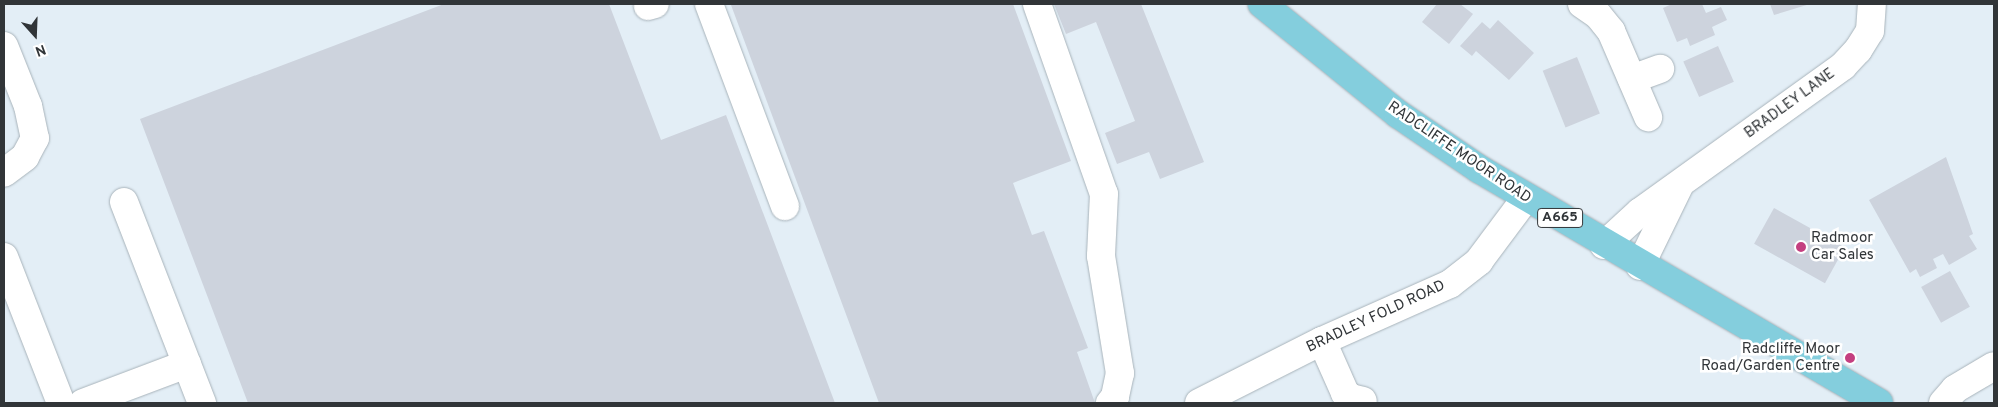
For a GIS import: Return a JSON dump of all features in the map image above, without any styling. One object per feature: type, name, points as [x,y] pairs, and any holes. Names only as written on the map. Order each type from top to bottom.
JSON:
[{"type":"main road","name":"RADCLIFFE MOOR ROAD","points":[[1262,4],[1398,114],[1526,198],[1640,266],[1879,403]]},
{"type":"street","points":[[709,4],[785,206]]},
{"type":"street","points":[[1037,4],[1104,194],[1101,256],[1120,373],[1115,397],[1110,403]]},
{"type":"street","points":[[1582,4],[1598,15],[1611,31],[1648,117]]},
{"type":"street","name":"BRADLEY LANE","points":[[1604,244],[1640,212],[1843,66],[1858,50],[1870,31],[1872,4]]},
{"type":"street","points":[[4,46],[28,106],[34,138],[25,157],[4,173]]},
{"type":"street","points":[[1632,79],[1660,69]]},
{"type":"street","name":"BRADLEY LANE","points":[[1640,266],[1680,185]]},
{"type":"street","name":"BRADLEY FOLD ROAD","points":[[1199,403],[1322,341],[1450,284],[1479,261],[1526,198]]},
{"type":"street","points":[[124,202],[202,403]]},
{"type":"street","points":[[4,257],[61,403]]},
{"type":"street","points":[[1322,341],[1345,393],[1351,398],[1363,401]]},
{"type":"street","points":[[83,403],[186,364]]},
{"type":"street","points":[[1943,403],[1955,389],[1994,366]]},
{"type":"building","points":[[444,4],[609,4],[661,140],[726,115],[835,403],[248,403],[140,119]]},
{"type":"building","points":[[1013,4],[1071,161],[1013,183],[1032,235],[1044,231],[1088,348],[1077,352],[1095,403],[879,403],[731,5]]},
{"type":"building","points":[[1054,4],[1141,4],[1204,162],[1160,179],[1149,152],[1117,164],[1105,133],[1135,121],[1096,22],[1066,34]]},
{"type":"building","points":[[1437,4],[1460,4],[1473,14],[1449,44],[1422,22]]},
{"type":"building","points":[[1672,4],[1702,4],[1706,13],[1721,7],[1727,20],[1712,27],[1715,35],[1690,46],[1687,38],[1677,42],[1663,8]]},
{"type":"building","points":[[1770,4],[1810,4],[1774,15]]},
{"type":"building","points":[[1498,20],[1534,53],[1509,80],[1476,51],[1472,56],[1460,46],[1482,22],[1490,29]]},
{"type":"building","points":[[1718,46],[1734,82],[1699,97],[1683,61]]},
{"type":"building","points":[[1577,57],[1600,114],[1566,127],[1543,71]]},
{"type":"building","points":[[1946,157],[1973,234],[1969,236],[1977,249],[1949,265],[1943,254],[1933,259],[1937,268],[1920,277],[1916,269],[1910,273],[1869,200]]},
{"type":"building","points":[[1774,208],[1845,247],[1825,283],[1754,244]]},
{"type":"building","points":[[1950,271],[1970,307],[1941,323],[1921,287]]},
{"type":"place","name":"Radmoor Car Sales","points":[[1801,247]]},
{"type":"place","name":"Radcliffe Moor Road/Garden Centre","points":[[1850,358]]}]
